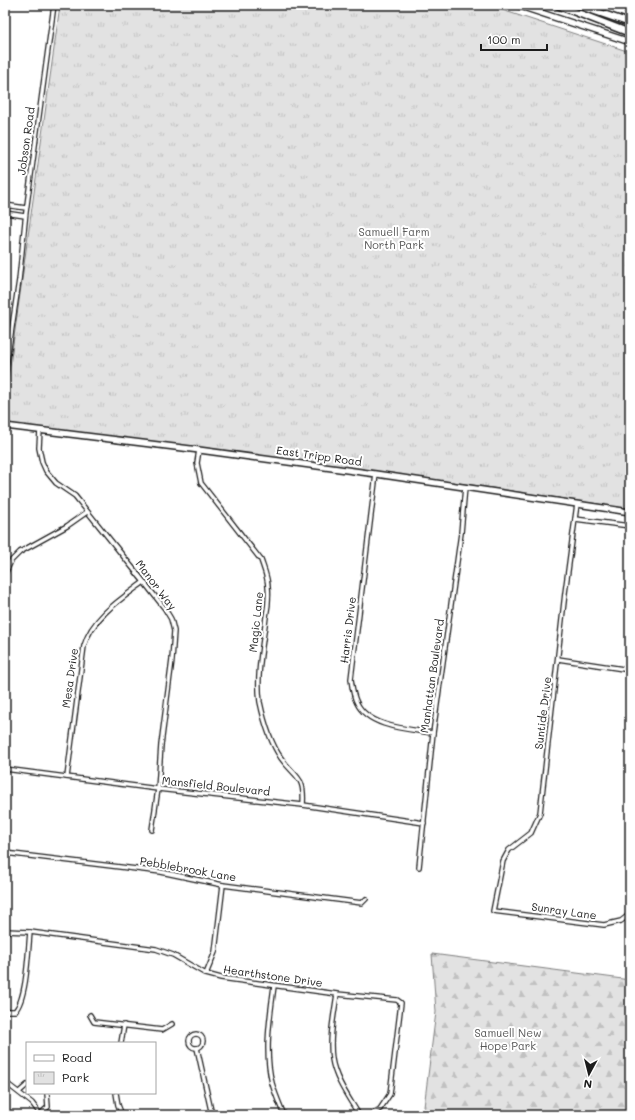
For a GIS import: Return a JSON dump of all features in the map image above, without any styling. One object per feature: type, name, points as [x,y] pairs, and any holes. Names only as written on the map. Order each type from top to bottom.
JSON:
[{"type":"highway","points":[[557,5],[630,34]]},
{"type":"highway","points":[[577,5],[630,23]]},
{"type":"highway","points":[[619,5],[630,9]]},
{"type":"street","name":"Jobson Road","points":[[5,374],[19,280],[26,208],[54,5]]},
{"type":"street","points":[[517,5],[630,42]]},
{"type":"street","points":[[5,205],[26,208]]},
{"type":"street","points":[[5,213],[25,216]]},
{"type":"street","name":"East Tripp Road","points":[[5,426],[376,474],[630,512]]},
{"type":"street","name":"Manor Way","points":[[40,430],[39,448],[42,462],[46,471],[56,483],[75,496],[165,608],[171,619],[174,631],[172,660],[152,830]]},
{"type":"street","name":"Magic Lane","points":[[199,450],[197,463],[201,483],[261,560],[264,569],[268,586],[268,606],[259,676],[260,700],[265,722],[274,745],[281,758],[302,785],[304,791],[303,805]]},
{"type":"street","name":"Harris Drive","points":[[376,474],[350,679],[353,693],[357,704],[362,710],[369,716],[387,725],[433,732]]},
{"type":"street","name":"Manhattan Boulevard","points":[[419,867],[433,732],[461,533],[465,487]]},
{"type":"street","name":"Suntide Drive","points":[[493,911],[503,861],[509,850],[531,832],[540,813],[565,593],[577,504]]},
{"type":"street","points":[[5,574],[11,561],[20,552],[67,526],[87,512]]},
{"type":"street","points":[[575,519],[630,526]]},
{"type":"street","name":"Mesa Drive","points":[[67,777],[86,637],[97,620],[144,582]]},
{"type":"street","points":[[558,659],[630,670]]},
{"type":"street","name":"Mansfield Boulevard","points":[[5,769],[158,789],[303,805],[424,823]]},
{"type":"street","name":"Pebblebrook Lane","points":[[5,853],[161,872],[223,885],[362,903],[366,899]]},
{"type":"street","points":[[206,974],[214,952],[223,885]]},
{"type":"street","name":"Sunray Lane","points":[[493,911],[604,925],[620,922],[630,914]]},
{"type":"street","name":"Hearthstone Drive","points":[[5,931],[30,932],[156,949],[173,955],[206,974],[228,979],[337,994],[397,1000],[401,1003],[390,1094],[380,1109],[370,1115]]},
{"type":"street","points":[[5,1011],[15,1011],[23,991],[30,932]]},
{"type":"street","points":[[274,986],[268,1040],[269,1067],[272,1084],[284,1115]]},
{"type":"street","points":[[337,994],[332,1041],[332,1059],[339,1082],[359,1115]]},
{"type":"street","points":[[90,1015],[94,1022],[162,1030],[172,1024]]},
{"type":"street","points":[[121,1042],[124,1025]]},
{"type":"street","points":[[197,1048],[212,1115]]},
{"type":"street","points":[[5,1082],[32,1103],[41,1114],[48,1107],[47,1094]]},
{"type":"street","points":[[19,1092],[26,1087]]},
{"type":"street","points":[[116,1094],[122,1115]]},
{"type":"green space","name":"Samuell Farm North Park","points":[[60,5],[487,5],[630,52],[630,509],[466,484],[5,423],[5,402]]},
{"type":"green space","name":"Samuell New Hope Park","points":[[432,954],[630,980],[630,1115],[423,1115],[436,1012]]}]
